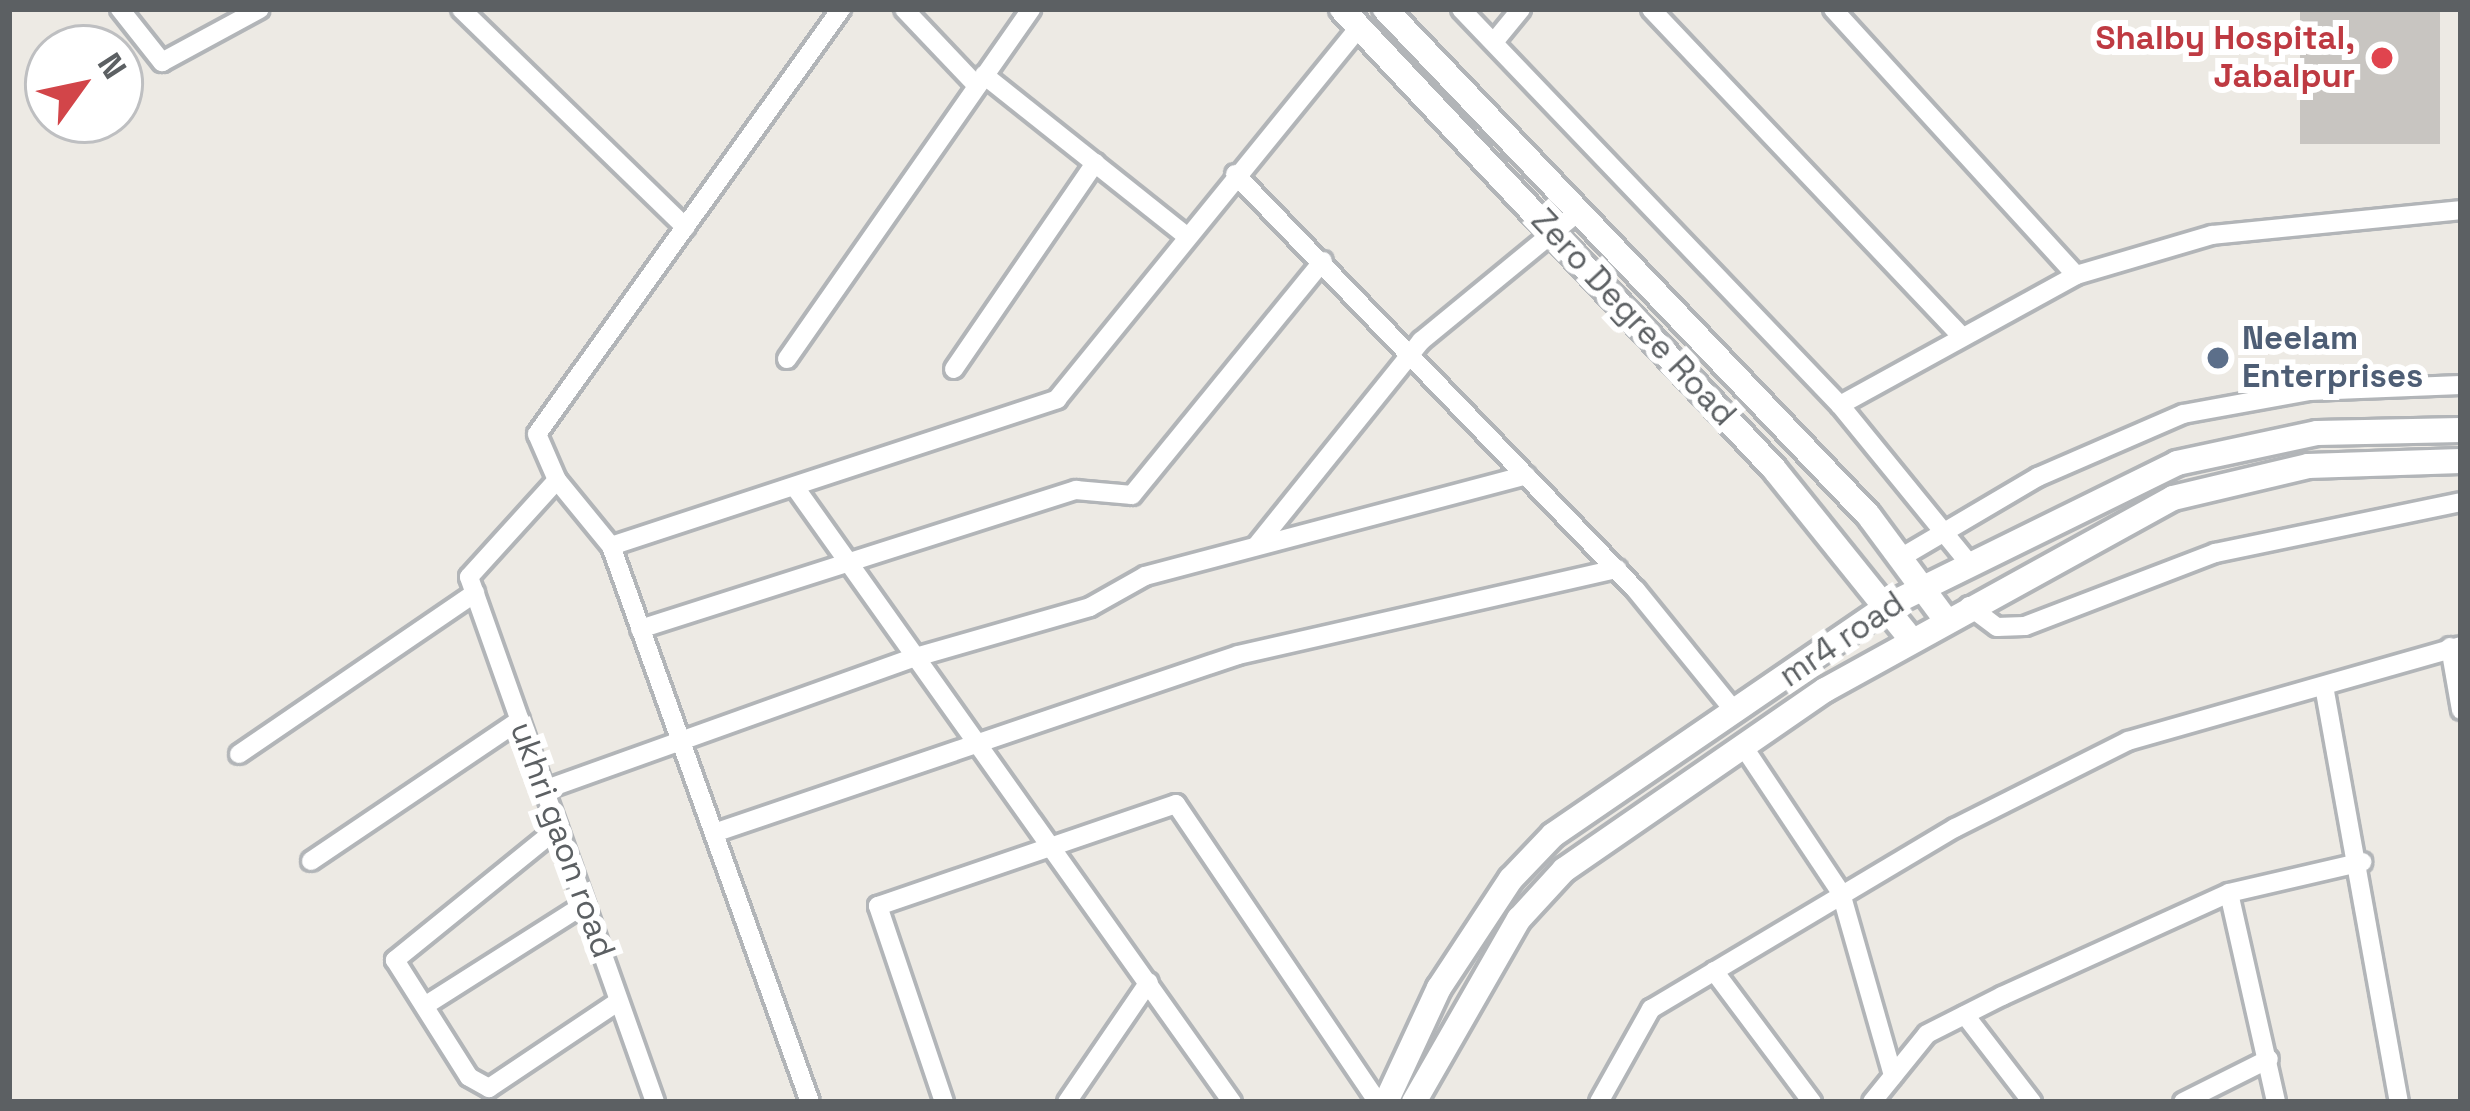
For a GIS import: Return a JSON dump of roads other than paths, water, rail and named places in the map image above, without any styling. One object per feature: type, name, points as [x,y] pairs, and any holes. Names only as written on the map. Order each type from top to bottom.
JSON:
[{"type":"street","points":[[120,9],[162,62],[260,9]]},
{"type":"street","points":[[461,9],[685,227]]},
{"type":"street","points":[[810,1102],[611,546],[557,480],[537,434],[842,9]]},
{"type":"street","points":[[904,9],[980,81],[1188,237]]},
{"type":"street","points":[[787,359],[1031,9]]},
{"type":"street","name":"Zero Degree Road","points":[[1385,9],[1902,557],[1946,620]]},
{"type":"street","points":[[1461,9],[1840,405],[1968,562]]},
{"type":"street","points":[[1494,41],[1521,9]]},
{"type":"street","points":[[1652,9],[1960,335]]},
{"type":"street","points":[[1833,9],[2076,275]]},
{"type":"street","points":[[611,546],[796,490],[1058,398],[1188,237],[1351,18]]},
{"type":"street","name":"Zero Degree Road","points":[[1351,18],[1552,231],[1889,605],[1911,639]]},
{"type":"street","points":[[954,369],[1095,164]]},
{"type":"street","points":[[1235,174],[1617,569],[1735,712]]},
{"type":"street","points":[[1840,405],[2076,275],[2212,235],[2461,210]]},
{"type":"street","points":[[1257,545],[1410,355],[1578,212]]},
{"type":"street","points":[[640,629],[1076,490],[1132,495],[1323,260]]},
{"type":"street","points":[[1902,557],[2109,442],[2182,413],[2310,391],[2461,386]]},
{"type":"street","name":"mr4 road","points":[[1382,1102],[1439,988],[1511,879],[1605,793],[1735,712],[1889,605],[2125,483],[2234,445],[2461,430]]},
{"type":"street","name":"mr4 road","points":[[1414,1102],[1519,919],[1564,869],[1743,746],[1911,639],[2173,499],[2243,477],[2461,461]]},
{"type":"street","points":[[544,790],[916,657],[1257,545],[1526,475]]},
{"type":"street","points":[[239,754],[472,585],[557,480]]},
{"type":"street","points":[[796,490],[1149,982],[1221,1096]]},
{"type":"street","points":[[1969,606],[1997,627],[2025,626],[2215,553],[2461,502]]},
{"type":"street","points":[[714,833],[1238,655],[1617,569]]},
{"type":"street","name":"ukhri gaon road","points":[[472,585],[655,1102]]},
{"type":"street","points":[[1599,1102],[1651,1009],[1841,893],[2128,741],[2456,647],[2461,710]]},
{"type":"street","points":[[2324,686],[2362,862],[2399,1102]]},
{"type":"street","points":[[311,861],[520,720]]},
{"type":"street","points":[[1743,746],[1841,893],[1893,1076]]},
{"type":"street","points":[[944,1102],[878,905],[1048,841],[1176,804],[1382,1102]]},
{"type":"street","points":[[558,828],[395,960],[469,1077],[489,1088],[619,1001]]},
{"type":"street","points":[[1872,1102],[1927,1034],[1965,1015],[2229,893],[2362,862]]},
{"type":"street","points":[[2229,893],[2276,1102]]},
{"type":"street","points":[[426,1006],[585,904]]},
{"type":"street","points":[[1714,970],[1812,1102]]},
{"type":"street","points":[[1067,1102],[1149,982]]},
{"type":"street","points":[[1965,1015],[2032,1102]]},
{"type":"street","points":[[2183,1102],[2269,1059]]},
{"type":"place","name":"Shalby Hospital, Jabalpur","points":[[2382,58]]},
{"type":"place","name":"Neelam Enterprises","points":[[2218,358]]}]
